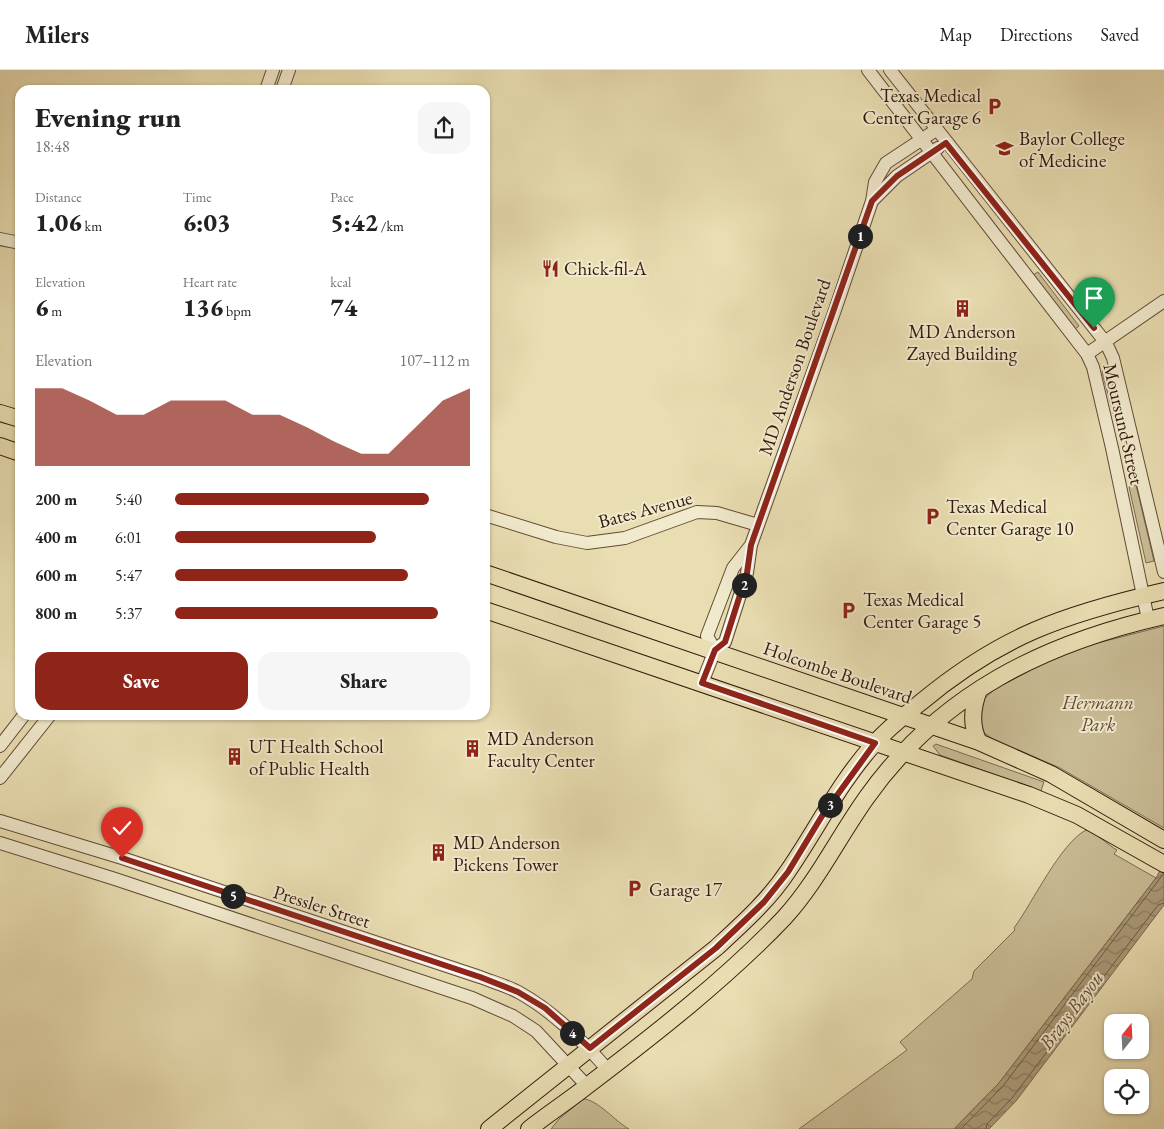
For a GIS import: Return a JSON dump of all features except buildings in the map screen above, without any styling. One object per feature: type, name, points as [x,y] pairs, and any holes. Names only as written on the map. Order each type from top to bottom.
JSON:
[{"type":"main road","points":[[0,413],[15,418]]},
{"type":"main road","points":[[0,446],[15,451]]},
{"type":"main road","name":"Holcombe Boulevard","points":[[490,575],[715,650],[979,742],[1050,774],[1164,840]]},
{"type":"main road","points":[[495,1124],[716,948],[764,902],[788,872],[822,816],[875,743],[944,683],[976,660],[1015,638],[1052,621],[1164,591]]},
{"type":"main road","points":[[490,612],[1030,795],[1077,815],[1121,838],[1164,864]]},
{"type":"main road","points":[[531,1128],[608,1070],[734,968],[786,915],[812,882],[868,795],[904,752],[931,726],[979,690],[1028,660],[1064,644],[1106,630],[1156,618]]},
{"type":"main road","points":[[979,690],[972,711],[975,734],[979,742]]},
{"type":"street","points":[[268,85],[273,70]]},
{"type":"street","points":[[284,85],[289,70]]},
{"type":"street","name":"Moursund Street","points":[[868,70],[1087,354],[1093,367],[1112,448],[1142,596],[1156,618]]},
{"type":"street","name":"Moursund Street","points":[[890,70],[1106,343],[1113,358],[1164,572]]},
{"type":"street","name":"MD Anderson Boulevard","points":[[702,683],[715,650],[725,642],[747,573],[751,545],[872,201],[875,182],[886,163],[936,130]]},
{"type":"street","name":"MD Anderson Boulevard","points":[[872,201],[897,176],[946,143]]},
{"type":"street","points":[[0,239],[15,242]]},
{"type":"street","points":[[1087,354],[1106,343],[1164,301]]},
{"type":"street","name":"Bates Avenue","points":[[490,517],[556,537],[587,543],[625,538],[697,512],[717,513],[758,524]]},
{"type":"street","name":"MD Anderson Boulevard","points":[[715,650],[707,636],[733,568],[751,545]]},
{"type":"street","points":[[0,746],[20,720]]},
{"type":"street","points":[[0,778],[46,720]]},
{"type":"street","name":"Pressler Street","points":[[0,821],[122,858],[288,915],[480,977],[518,992],[545,1008],[590,1048],[608,1070]]},
{"type":"street","points":[[0,843],[114,878],[282,936],[472,998],[514,1016],[536,1031],[587,1086]]},
{"type":"street","points":[[114,878],[122,858]]},
{"type":"street","points":[[282,936],[288,915]]},
{"type":"street","points":[[310,945],[317,924]]},
{"type":"street","points":[[472,998],[480,977]]},
{"type":"green space","points":[[1038,272],[1079,326],[1075,329],[1033,275]]},
{"type":"green space","points":[[1107,369],[1110,373],[1121,415],[1114,416],[1102,371]]},
{"type":"green space","points":[[1136,485],[1154,561],[1146,563],[1129,487]]},
{"type":"green space","name":"Hermann Park","points":[[1164,626],[1164,828],[1060,768],[991,738],[982,731],[978,720],[984,699],[995,689],[1038,666],[1082,647]]},
{"type":"green space","points":[[936,744],[1044,782],[1041,791],[940,755],[933,746]]},
{"type":"green space","points":[[1086,830],[1117,850],[1114,854],[1156,878],[999,1083],[954,1129],[799,1129],[907,1050],[900,1042],[972,979],[974,971],[1015,930],[1014,928],[1047,874],[1066,848]]},
{"type":"green space","points":[[583,1099],[594,1103],[629,1129],[551,1129],[559,1119]]},
{"type":"water","name":"Brays Bayou","points":[[1164,863],[1164,905],[1016,1101],[989,1129],[954,1129],[999,1083],[1156,878]]},
{"type":"place","name":"Texas Medical Center Garage 6","points":[[995,106]]},
{"type":"place","name":"Baylor College of Medicine","points":[[1005,149]]},
{"type":"place","name":"Chick-fil-A","points":[[550,268]]},
{"type":"place","name":"MD Anderson Zayed Building","points":[[962,308]]},
{"type":"place","name":"Texas Medical Center Garage 10","points":[[932,517]]},
{"type":"place","name":"Texas Medical Center Garage 5","points":[[849,610]]},
{"type":"place","name":"MD Anderson Faculty Center","points":[[473,749]]},
{"type":"place","name":"UT Health School of Public Health","points":[[235,757]]},
{"type":"place","name":"MD Anderson Pickens Tower","points":[[439,853]]},
{"type":"place","name":"Garage 17","points":[[635,889]]},
{"type":"route","points":[[122,858],[288,915],[480,977],[518,992],[545,1008],[590,1048],[716,948],[764,902],[788,872],[822,816],[875,743],[702,683],[715,650],[725,642],[747,573],[751,545],[872,201],[897,176],[946,143],[1094,328]]}]
